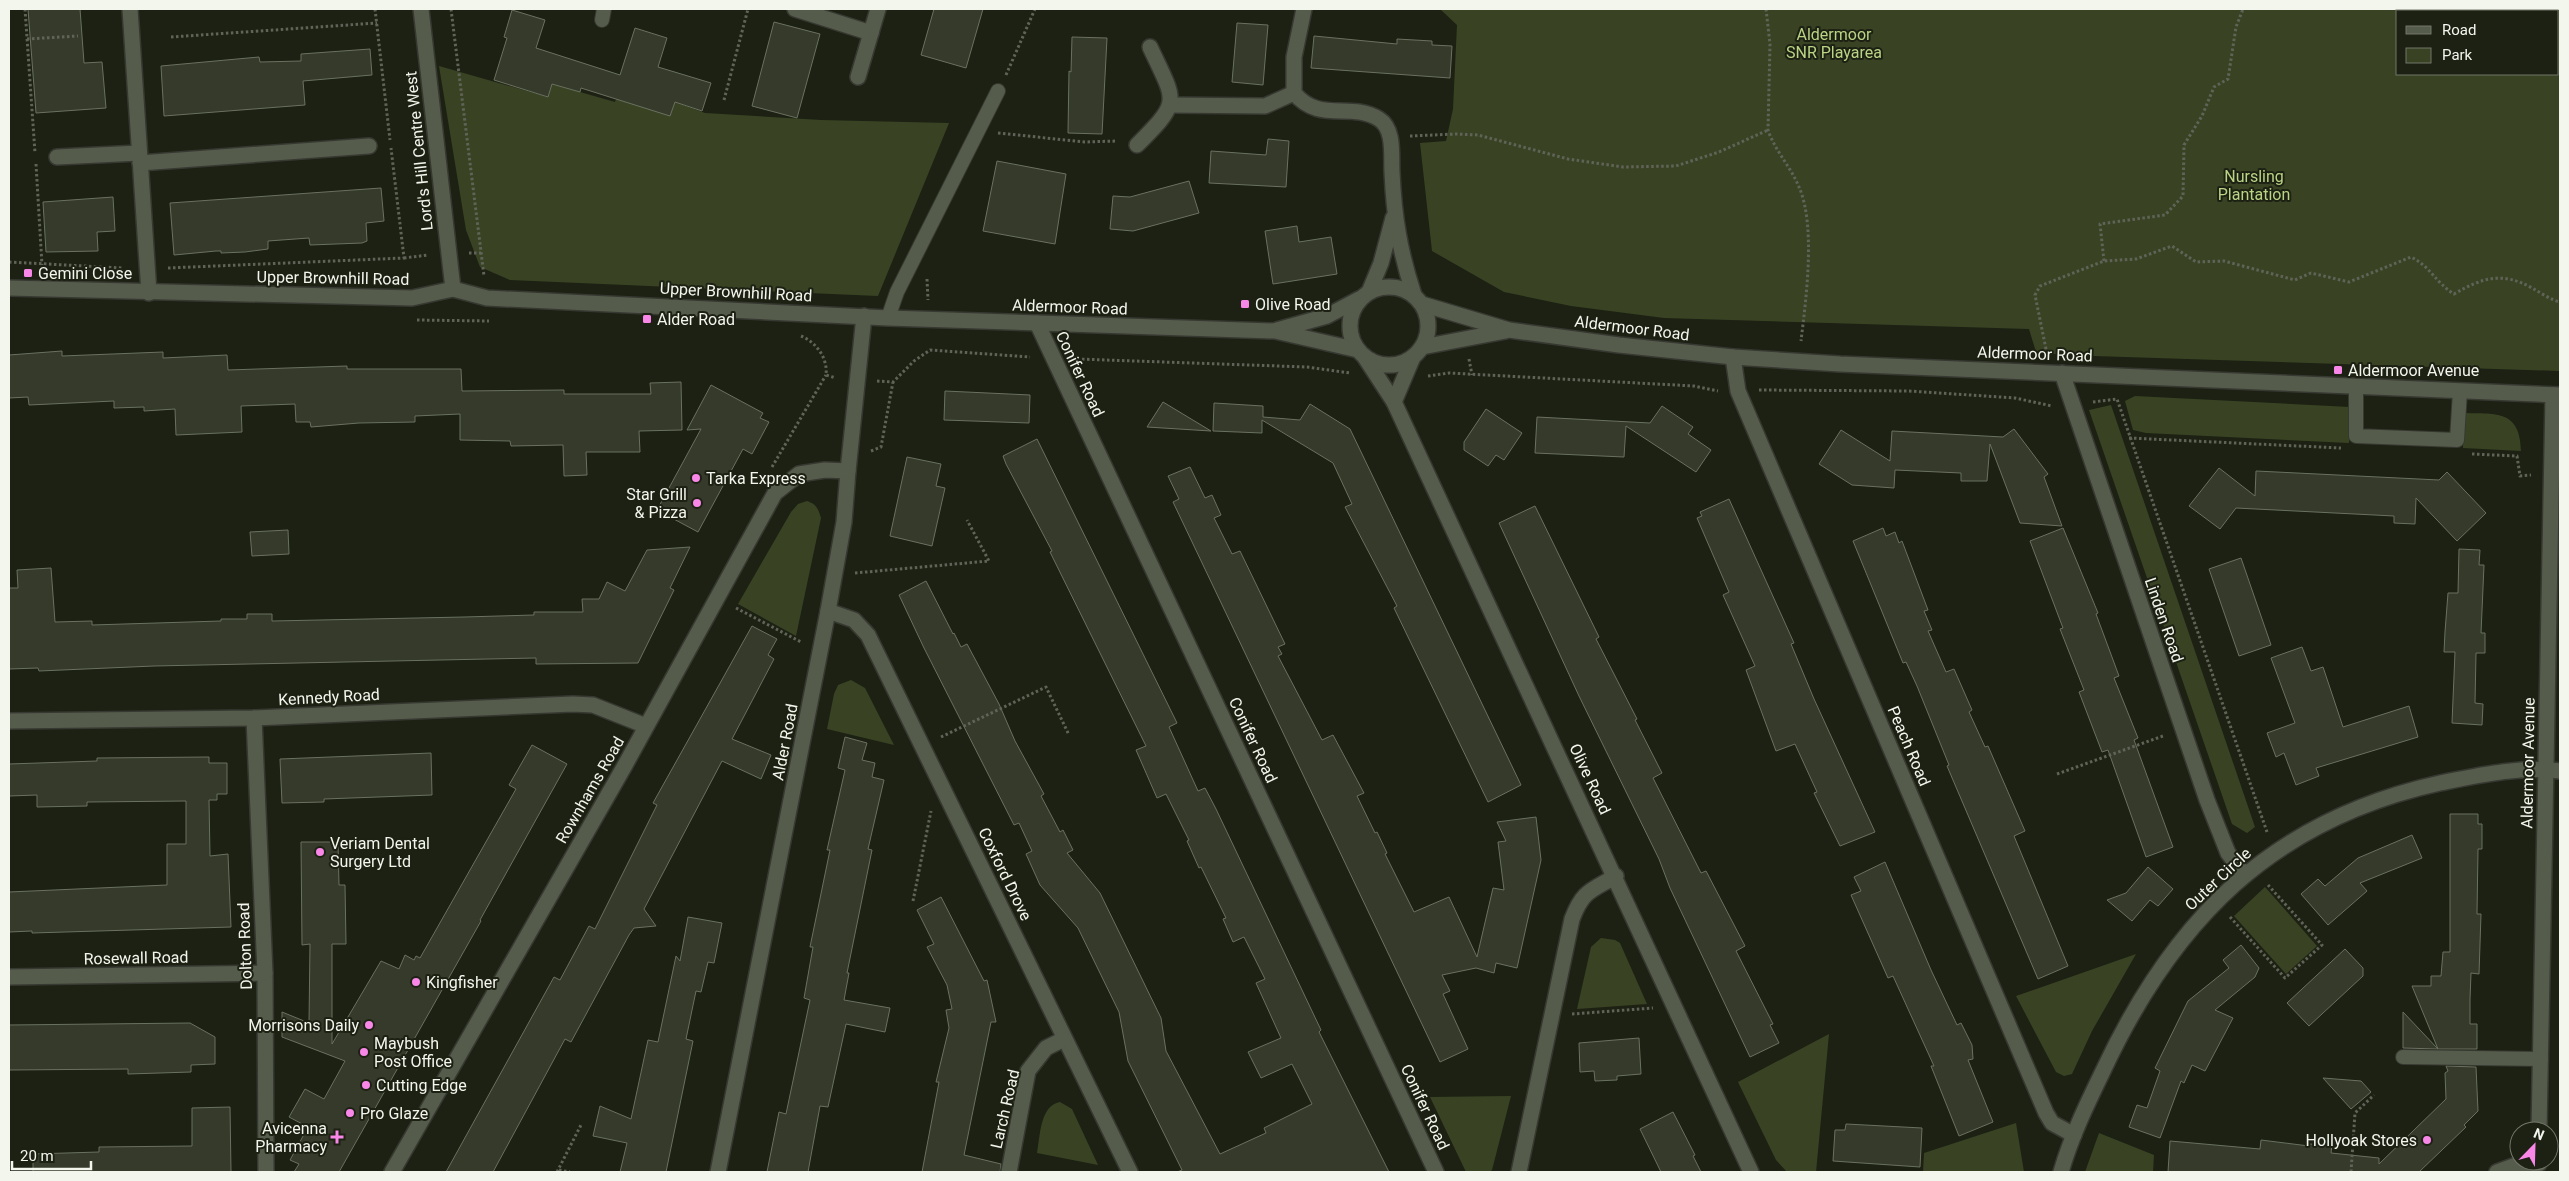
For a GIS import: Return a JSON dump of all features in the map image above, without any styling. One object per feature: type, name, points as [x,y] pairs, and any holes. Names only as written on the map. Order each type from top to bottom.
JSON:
[{"type":"street","points":[[130,9],[149,292]]},
{"type":"street","name":"Lord's Hill Centre West","points":[[422,9],[453,289]]},
{"type":"street","points":[[795,9],[871,33]]},
{"type":"street","points":[[858,77],[878,9]]},
{"type":"street","points":[[1304,9],[1294,57],[1294,93],[1310,108],[1371,115],[1381,120],[1387,128],[1390,138],[1394,216],[1403,262],[1418,300],[1426,312],[1428,330],[1394,402]]},
{"type":"street","points":[[1136,145],[1164,118],[1170,105],[1169,90],[1150,47]]},
{"type":"street","points":[[1170,105],[1265,106],[1294,93]]},
{"type":"street","points":[[57,157],[139,158],[369,146]]},
{"type":"street","points":[[1394,216],[1381,263],[1364,295],[1354,307],[1349,324],[1353,342],[1361,353],[1375,362],[1388,365],[1401,364],[1417,352]]},
{"type":"street","points":[[1364,295],[1392,286],[1418,300]]},
{"type":"street","name":"Upper Brownhill Road","points":[[9,288],[412,298],[453,289],[486,298],[864,316]]},
{"type":"street","name":"Aldermoor Road","points":[[1275,331],[1327,316],[1364,295]]},
{"type":"street","name":"Aldermoor Road","points":[[1418,300],[1510,330],[1619,345],[1733,357],[2557,395]]},
{"type":"street","name":"Aldermoor Road","points":[[864,316],[1275,331],[1361,353]]},
{"type":"street","name":"Alder Road","points":[[718,1172],[835,575],[844,522],[864,316]]},
{"type":"street","name":"Conifer Road","points":[[1037,323],[1436,1172]]},
{"type":"street","name":"Aldermoor Road","points":[[1417,352],[1510,330]]},
{"type":"street","name":"Olive Road","points":[[1361,353],[1394,402],[1616,876],[1751,1172]]},
{"type":"street","name":"Peach Road","points":[[1733,357],[1738,391],[2046,1113],[2052,1123],[2074,1135]]},
{"type":"street","name":"Linden Road","points":[[2057,372],[2073,405],[2220,836],[2234,863],[2248,871]]},
{"type":"street","name":"Aldermoor Avenue","points":[[2539,1121],[2553,770],[2557,395]]},
{"type":"street","name":"Rownhams Road","points":[[392,1172],[646,726],[775,493],[799,474],[849,464]]},
{"type":"street","name":"Coxford Drove","points":[[828,611],[854,620],[868,635],[1130,1172]]},
{"type":"street","name":"Kennedy Road","points":[[9,721],[254,718],[593,704],[612,710],[646,726]]},
{"type":"street","name":"Dolton Road","points":[[254,718],[265,973],[266,1172]]},
{"type":"street","name":"Outer Circle","points":[[2061,1172],[2074,1135],[2129,1016],[2170,952],[2215,901],[2248,871],[2274,852],[2342,815],[2383,799],[2469,777],[2506,771],[2553,770]]},
{"type":"street","points":[[1518,1172],[1572,919],[1579,901],[1588,892],[1616,876]]},
{"type":"street","name":"Rosewall Road","points":[[9,977],[265,973]]},
{"type":"street","name":"Larch Road","points":[[1009,1172],[1028,1071],[1046,1048],[1064,1039]]},
{"type":"lane","points":[[888,318],[897,292],[998,91]]},
{"type":"lane","points":[[2356,386],[2356,436],[2374,437],[2457,440],[2460,391]]},
{"type":"lane","points":[[2403,1057],[2541,1059]]},
{"type":"path","points":[[25,9],[43,289]]},
{"type":"path","points":[[9,262],[147,269],[404,258],[375,9]]},
{"type":"path","points":[[451,9],[486,298]]},
{"type":"path","points":[[724,100],[748,9]]},
{"type":"path","points":[[998,91],[1035,9]]},
{"type":"path","points":[[1766,9],[1770,44],[1768,130],[1800,189],[1805,208],[1808,273],[1799,361]]},
{"type":"path","points":[[2104,261],[2100,224],[2165,215],[2183,196],[2184,145],[2202,116],[2214,86],[2228,79],[2236,27],[2243,9]]},
{"type":"path","points":[[171,37],[377,23]]},
{"type":"path","points":[[27,39],[78,36]]},
{"type":"path","points":[[1390,138],[1456,134],[1478,135],[1568,159],[1632,167],[1676,166],[1719,152],[1768,130]]},
{"type":"path","points":[[978,131],[1085,142],[1128,140],[1136,145]]},
{"type":"path","points":[[2057,372],[2037,308],[2035,295],[2040,286],[2104,261],[2136,259],[2172,246],[2196,262],[2224,261],[2295,280],[2310,273],[2348,282],[2411,257],[2425,264],[2439,284],[2454,294],[2474,282],[2497,276],[2527,285],[2560,302]]},
{"type":"path","points":[[415,320],[493,321]]},
{"type":"path","points":[[778,490],[772,468],[826,375],[825,360],[812,340],[794,332]]},
{"type":"path","points":[[849,464],[881,447],[894,382],[914,361],[930,350],[1053,358],[1307,367],[1348,371],[1356,378]]},
{"type":"path","points":[[1402,385],[1414,390],[1426,376],[1449,373],[1694,386],[1718,391],[1909,391],[2015,398],[2047,406],[2073,405],[2118,399],[2129,438],[2274,852]]},
{"type":"path","points":[[826,375],[857,382],[894,382]]},
{"type":"path","points":[[2129,438],[2348,448]]},
{"type":"path","points":[[2468,454],[2517,456]]},
{"type":"path","points":[[835,575],[989,561],[967,520]]},
{"type":"path","points":[[718,596],[794,639],[821,649]]},
{"type":"path","points":[[923,746],[1046,687],[1069,736]]},
{"type":"path","points":[[2057,774],[2183,729]]},
{"type":"path","points":[[913,901],[937,776]]},
{"type":"path","points":[[2215,901],[2285,978],[2322,945],[2248,871]]},
{"type":"path","points":[[1552,1016],[1675,1006]]},
{"type":"path","points":[[2351,1172],[2355,1112],[2374,1094]]},
{"type":"path","points":[[570,1172],[558,1171],[582,1123]]},
{"type":"green space","points":[[1440,9],[2560,9],[2560,371],[2063,355],[2036,352],[2029,329],[1664,318],[1571,306],[1504,292],[1432,251],[1420,143],[1446,141],[1453,109],[1457,25]]},
{"type":"green space","points":[[439,66],[548,97],[552,84],[615,102],[616,99],[670,115],[675,102],[705,113],[821,120],[949,123],[878,296],[510,280],[480,267],[466,230]]},
{"type":"green space","points":[[2135,396],[2350,407],[2349,443],[2146,433],[2133,430],[2125,401]]},
{"type":"green space","points":[[2111,405],[2255,827],[2247,833],[2232,824],[2089,410]]},
{"type":"green space","points":[[2464,413],[2496,415],[2511,421],[2520,438],[2521,451],[2463,448]]},
{"type":"green space","points":[[807,501],[816,507],[821,518],[796,636],[738,604],[791,512],[798,504]]},
{"type":"green space","points":[[851,680],[865,688],[894,745],[827,729],[834,694],[838,685]]},
{"type":"green space","points":[[2265,887],[2317,946],[2286,974],[2234,916]]},
{"type":"green space","points":[[1601,938],[1615,940],[1620,943],[1647,1004],[1577,1009],[1591,947]]},
{"type":"green space","points":[[2136,954],[2092,1031],[2072,1074],[2064,1076],[2056,1072],[2016,996]]},
{"type":"green space","points":[[1829,1034],[1816,1172],[1787,1172],[1776,1160],[1738,1082]]},
{"type":"green space","points":[[1511,1096],[1492,1170],[1489,1172],[1466,1172],[1430,1097]]},
{"type":"green space","points":[[1060,1102],[1072,1109],[1098,1165],[1037,1153],[1040,1131],[1045,1115],[1053,1104]]},
{"type":"green space","points":[[2016,1123],[2024,1172],[1923,1172],[1924,1153]]},
{"type":"green space","points":[[2099,1133],[2154,1155],[2153,1172],[2085,1172]]},
{"type":"building","points":[[28,9],[80,9],[84,63],[102,62],[106,108],[36,113]]},
{"type":"building","points":[[934,9],[983,9],[966,68],[921,55]]},
{"type":"building","points":[[512,10],[545,20],[536,48],[620,75],[635,28],[667,38],[658,67],[711,83],[702,111],[675,102],[670,116],[581,88],[580,92],[552,84],[548,97],[494,80],[507,38],[504,37]]},
{"type":"building","points":[[774,22],[820,34],[797,118],[752,106]]},
{"type":"building","points":[[1237,23],[1268,25],[1263,85],[1232,82]]},
{"type":"building","points":[[1314,36],[1397,44],[1397,39],[1432,41],[1432,45],[1452,46],[1450,78],[1311,68]]},
{"type":"building","points":[[1072,37],[1107,38],[1102,134],[1068,133],[1069,71],[1071,72]]},
{"type":"building","points":[[370,49],[372,75],[303,81],[305,105],[164,116],[161,66],[259,57],[260,62],[301,61],[301,54]]},
{"type":"building","points":[[1268,139],[1289,141],[1286,187],[1209,183],[1211,151],[1266,155]]},
{"type":"building","points":[[997,161],[1066,174],[1055,244],[983,231]]},
{"type":"building","points":[[1189,181],[1199,213],[1133,231],[1110,229],[1113,196],[1130,197]]},
{"type":"building","points":[[381,188],[384,221],[366,223],[367,241],[362,243],[310,245],[309,238],[268,241],[268,249],[245,252],[221,253],[221,251],[216,251],[174,255],[170,203]]},
{"type":"building","points":[[113,197],[115,231],[97,232],[98,251],[46,252],[43,202]]},
{"type":"building","points":[[1297,226],[1299,242],[1331,237],[1337,274],[1273,284],[1265,231]]},
{"type":"building","points":[[62,351],[62,356],[163,352],[163,358],[227,355],[228,370],[347,366],[347,369],[461,369],[462,391],[564,390],[564,394],[651,394],[650,383],[681,382],[682,430],[639,431],[640,452],[586,452],[587,475],[564,476],[563,445],[511,446],[510,441],[460,440],[460,414],[415,416],[415,422],[359,423],[311,427],[310,422],[296,422],[295,404],[241,406],[242,432],[176,435],[175,409],[144,411],[144,407],[114,408],[114,401],[29,405],[28,397],[9,398],[9,355]]},
{"type":"building","points":[[711,385],[763,413],[760,418],[769,422],[752,454],[743,449],[698,532],[657,510],[701,429],[687,430]]},
{"type":"building","points":[[945,391],[1030,395],[1029,423],[944,420]]},
{"type":"building","points":[[1163,402],[1211,431],[1147,427]]},
{"type":"building","points":[[1214,403],[1263,406],[1263,417],[1300,420],[1310,404],[1350,429],[1521,785],[1488,802],[1394,608],[1397,606],[1345,507],[1352,504],[1333,463],[1262,420],[1262,433],[1213,431]]},
{"type":"building","points":[[1662,406],[1693,427],[1688,434],[1711,450],[1696,472],[1626,426],[1624,457],[1535,453],[1537,417],[1650,423]]},
{"type":"building","points":[[1486,409],[1522,433],[1504,460],[1496,455],[1488,466],[1464,450],[1464,442]]},
{"type":"building","points":[[2014,429],[2048,474],[2044,477],[2062,526],[2020,523],[1990,444],[1987,481],[1961,481],[1961,473],[1895,470],[1894,488],[1852,485],[1819,464],[1841,430],[1890,461],[1892,431],[2003,437]]},
{"type":"building","points":[[1037,439],[1177,723],[1169,727],[1198,791],[1205,788],[1216,809],[1321,1030],[1319,1032],[1389,1172],[1177,1172],[1182,1170],[1128,1061],[1119,1012],[1078,928],[1040,885],[1026,854],[1032,851],[1019,823],[1014,825],[924,648],[899,595],[926,581],[953,634],[961,647],[967,644],[999,704],[1015,741],[1044,794],[1041,796],[1060,832],[1063,830],[1073,850],[1067,853],[1100,893],[1161,1018],[1166,1051],[1220,1154],[1266,1133],[1264,1128],[1312,1104],[1292,1064],[1261,1078],[1248,1052],[1281,1038],[1256,983],[1265,979],[1244,937],[1233,942],[1223,919],[1226,918],[1201,867],[1199,868],[1187,841],[1189,840],[1166,794],[1157,798],[1136,750],[1146,746],[1050,552],[1052,551],[1006,464],[1003,456]]},
{"type":"building","points":[[907,457],[941,464],[936,486],[945,488],[932,546],[890,536]]},
{"type":"building","points":[[1190,467],[1205,498],[1212,495],[1221,515],[1214,518],[1232,554],[1240,551],[1285,644],[1278,647],[1282,654],[1278,656],[1322,740],[1333,735],[1364,793],[1357,796],[1375,833],[1377,832],[1387,853],[1385,854],[1414,912],[1449,897],[1477,957],[1493,888],[1504,890],[1498,842],[1506,841],[1497,822],[1536,817],[1541,860],[1517,968],[1496,963],[1494,973],[1476,968],[1442,975],[1450,991],[1443,994],[1468,1049],[1440,1062],[1173,502],[1179,499],[1168,476]]},
{"type":"building","points":[[2219,468],[2255,496],[2256,471],[2439,480],[2447,472],[2486,513],[2457,541],[2416,498],[2415,524],[2394,523],[2394,516],[2236,508],[2220,529],[2189,506]]},
{"type":"building","points":[[1729,499],[1794,643],[1791,644],[1814,699],[1875,832],[1840,846],[1814,793],[1817,792],[1795,744],[1776,751],[1746,670],[1755,666],[1723,595],[1729,592],[1697,518],[1702,516],[1700,512]]},
{"type":"building","points":[[1535,506],[1599,637],[1596,639],[1662,773],[1653,778],[1701,873],[1706,871],[1745,946],[1736,951],[1773,1024],[1770,1025],[1779,1043],[1750,1057],[1670,888],[1659,859],[1579,696],[1499,523]]},
{"type":"building","points":[[1883,528],[1886,536],[1895,532],[1899,543],[1902,541],[1928,610],[1924,611],[1932,630],[1928,631],[1946,672],[1954,669],[1972,710],[1969,712],[1985,747],[1988,746],[2025,831],[2014,836],[2068,966],[2038,979],[1947,766],[1949,765],[1917,686],[1906,662],[1903,663],[1853,541]]},
{"type":"building","points":[[2063,528],[2098,613],[2096,614],[2119,676],[2114,678],[2138,738],[2134,740],[2173,847],[2146,857],[2108,750],[2102,752],[2079,692],[2084,690],[2060,629],[2063,628],[2030,541]]},
{"type":"building","points":[[288,530],[289,554],[252,556],[250,532]]},
{"type":"building","points":[[690,547],[670,588],[674,590],[638,663],[536,664],[536,658],[154,666],[39,671],[38,668],[9,669],[9,588],[18,588],[17,570],[51,568],[55,622],[92,621],[92,625],[221,621],[221,619],[247,619],[247,614],[272,614],[272,621],[534,615],[534,612],[583,612],[582,599],[599,599],[607,582],[625,591],[647,550]]},
{"type":"building","points":[[2459,549],[2480,550],[2479,565],[2484,565],[2481,633],[2485,633],[2485,653],[2476,653],[2475,703],[2483,704],[2482,725],[2452,723],[2455,652],[2444,652],[2448,593],[2458,593]]},
{"type":"building","points":[[2241,558],[2271,645],[2239,656],[2209,569]]},
{"type":"building","points":[[752,626],[777,639],[768,655],[774,659],[732,739],[771,755],[761,779],[722,761],[644,909],[656,926],[634,928],[629,935],[571,1042],[565,1039],[493,1172],[446,1172],[554,977],[560,980],[589,926],[595,929],[657,805],[653,803]]},
{"type":"building","points":[[2302,647],[2311,671],[2323,667],[2343,727],[2409,706],[2418,737],[2316,768],[2319,776],[2296,785],[2284,753],[2276,757],[2267,733],[2295,723],[2271,658]]},
{"type":"building","points":[[845,737],[867,743],[862,760],[875,763],[872,777],[884,780],[868,849],[872,850],[847,973],[849,973],[844,1000],[890,1008],[885,1032],[846,1024],[828,1107],[820,1106],[808,1172],[767,1172],[779,1112],[786,1114],[810,1000],[804,998],[813,947],[810,947],[830,850],[827,850],[845,770],[838,768]]},
{"type":"building","points":[[532,745],[567,764],[481,921],[339,1172],[294,1172],[299,1164],[290,1160],[308,1127],[289,1117],[305,1089],[324,1099],[345,1061],[282,1037],[282,1012],[309,1023],[310,944],[302,945],[301,842],[338,842],[339,885],[345,885],[346,944],[332,944],[332,1044],[381,961],[399,969],[405,955],[414,960],[416,956],[420,958],[516,789],[509,785]]},
{"type":"building","points":[[431,753],[432,795],[324,799],[324,802],[282,803],[280,759]]},
{"type":"building","points":[[209,757],[209,763],[227,763],[227,794],[217,794],[217,800],[209,800],[210,856],[228,854],[231,927],[32,933],[32,931],[9,932],[9,892],[167,885],[167,844],[186,844],[186,801],[87,802],[87,806],[37,807],[37,795],[9,796],[9,764],[97,761],[97,758]]},
{"type":"building","points":[[2450,814],[2478,814],[2478,824],[2482,824],[2482,849],[2478,849],[2477,914],[2481,914],[2479,974],[2471,973],[2470,999],[2470,1024],[2477,1024],[2477,1049],[2438,1049],[2412,986],[2431,986],[2431,976],[2441,976],[2443,952],[2450,952]]},
{"type":"building","points":[[2412,835],[2422,858],[2360,883],[2367,891],[2328,925],[2301,894],[2318,879],[2325,886],[2358,858]]},
{"type":"building","points":[[1885,862],[1931,970],[1957,1025],[1961,1023],[1972,1045],[1973,1059],[1968,1060],[1993,1122],[1959,1136],[1931,1066],[1934,1066],[1893,976],[1888,978],[1851,895],[1861,891],[1854,877]]},
{"type":"building","points":[[2148,867],[2173,889],[2158,906],[2150,900],[2132,921],[2107,900],[2126,893]]},
{"type":"building","points":[[941,897],[984,981],[987,980],[996,1022],[991,1022],[964,1155],[1001,1164],[1000,1172],[922,1172],[939,1082],[936,1082],[949,1028],[946,1010],[952,1009],[947,985],[927,947],[934,944],[917,910]]},
{"type":"building","points":[[688,917],[722,923],[714,963],[708,962],[701,992],[696,991],[686,1039],[693,1041],[666,1172],[620,1172],[627,1143],[593,1136],[600,1106],[631,1119],[648,1040],[658,1042],[676,956],[680,961]]},
{"type":"building","points":[[2241,945],[2259,968],[2255,977],[2215,1010],[2233,1018],[2205,1071],[2192,1065],[2184,1083],[2181,1081],[2160,1138],[2129,1127],[2137,1105],[2147,1108],[2160,1071],[2155,1068],[2188,1001],[2229,968],[2223,960]]},
{"type":"building","points":[[2345,949],[2363,968],[2363,976],[2309,1026],[2287,1003]]},
{"type":"building","points":[[2403,1012],[2438,1049],[2403,1048]]},
{"type":"building","points":[[190,1023],[215,1037],[215,1064],[191,1065],[191,1072],[128,1074],[128,1069],[9,1070],[9,1025]]},
{"type":"building","points":[[1639,1038],[1641,1074],[1617,1076],[1617,1080],[1595,1081],[1594,1071],[1580,1072],[1579,1043]]},
{"type":"building","points":[[2446,1066],[2476,1067],[2478,1111],[2464,1125],[2466,1127],[2419,1172],[2168,1172],[2170,1141],[2260,1149],[2261,1140],[2309,1146],[2309,1144],[2332,1145],[2331,1153],[2379,1158],[2379,1164],[2446,1099],[2445,1073],[2448,1071]]},
{"type":"building","points":[[2323,1078],[2361,1081],[2371,1092],[2351,1109]]},
{"type":"building","points":[[230,1107],[231,1172],[33,1172],[33,1154],[99,1152],[99,1147],[192,1146],[192,1108]]},
{"type":"building","points":[[1673,1112],[1695,1155],[1693,1156],[1701,1172],[1661,1172],[1640,1129]]},
{"type":"building","points":[[1846,1124],[1922,1128],[1920,1167],[1833,1161],[1835,1130],[1845,1130]]},
{"type":"place","name":"Gemini Close","points":[[28,273]]},
{"type":"place","name":"Olive Road","points":[[1245,304]]},
{"type":"place","name":"Alder Road","points":[[647,319]]},
{"type":"place","name":"Aldermoor Avenue","points":[[2338,370]]},
{"type":"place","name":"Tarka Express","points":[[696,478]]},
{"type":"place","name":"Star Grill & Pizza","points":[[697,503]]},
{"type":"place","name":"Veriam Dental Surgery Ltd","points":[[320,852]]},
{"type":"place","name":"Kingfisher","points":[[416,982]]},
{"type":"place","name":"Morrisons Daily","points":[[369,1025]]},
{"type":"place","name":"Maybush Post Office","points":[[364,1052]]},
{"type":"place","name":"Cutting Edge","points":[[366,1085]]},
{"type":"place","name":"Pro Glaze","points":[[350,1113]]},
{"type":"place","name":"Avicenna Pharmacy","points":[[337,1137]]},
{"type":"place","name":"Hollyoak Stores","points":[[2427,1140]]},
{"type":"park label","name":"Aldermoor SNR Playarea","points":[[1834,43]]},
{"type":"park label","name":"Nursling Plantation","points":[[2254,185]]}]
